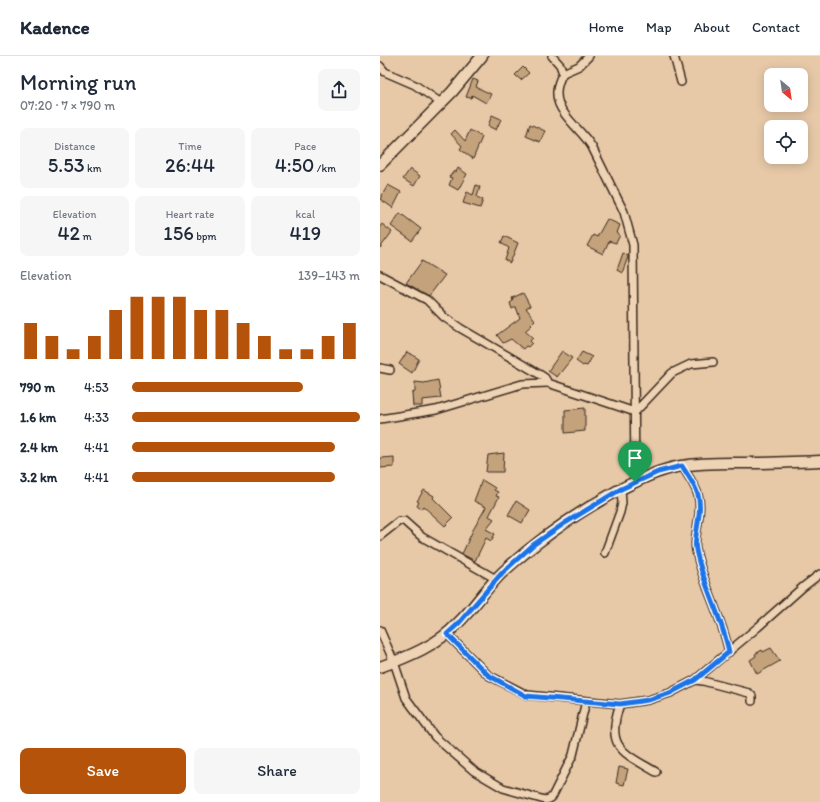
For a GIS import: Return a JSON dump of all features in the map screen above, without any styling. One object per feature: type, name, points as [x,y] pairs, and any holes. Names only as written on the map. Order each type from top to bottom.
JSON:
[{"type":"street","points":[[380,165],[441,103],[482,56]]},
{"type":"street","points":[[552,56],[560,64],[563,73]]},
{"type":"street","points":[[589,56],[580,66],[563,73],[559,80],[557,95],[558,105],[566,118],[586,137],[592,147],[624,212],[632,245],[635,482]]},
{"type":"street","points":[[674,56],[681,82]]},
{"type":"street","points":[[380,66],[385,72],[415,85],[441,103]]},
{"type":"street","points":[[380,275],[427,300],[444,317],[460,328],[539,374],[548,383]]},
{"type":"street","points":[[635,412],[672,373],[691,364],[713,362]]},
{"type":"street","points":[[380,368],[390,370]]},
{"type":"street","points":[[380,419],[436,410],[522,384],[548,383],[635,412]]},
{"type":"street","points":[[380,667],[428,646],[447,634],[458,624],[496,579],[533,545],[565,523],[635,482],[658,472],[682,466],[716,463],[820,460]]},
{"type":"street","points":[[682,466],[699,495],[701,505],[695,537],[696,549],[711,598],[726,637],[729,652]]},
{"type":"street","points":[[605,553],[621,508],[621,489]]},
{"type":"street","points":[[380,536],[399,521],[404,521],[422,537],[496,579]]},
{"type":"street","points":[[447,634],[488,675],[526,696],[620,704],[648,700],[670,693],[695,680],[820,574]]},
{"type":"street","points":[[380,630],[394,662],[406,698],[435,737],[474,771],[503,788],[545,800],[552,797],[573,755],[586,701]]},
{"type":"street","points":[[695,680],[749,693],[752,696],[752,701]]},
{"type":"street","points":[[620,704],[615,719],[614,731],[616,740],[632,757],[656,772]]},
{"type":"building","points":[[523,67],[529,73],[521,80],[515,75]]},
{"type":"building","points":[[473,79],[478,81],[476,87],[491,94],[486,103],[472,95],[471,98],[466,97]]},
{"type":"building","points":[[492,115],[501,119],[496,130],[488,126]]},
{"type":"building","points":[[530,124],[545,131],[540,142],[526,136]]},
{"type":"building","points":[[455,130],[465,141],[470,130],[482,137],[473,159],[460,149],[462,146],[451,134]]},
{"type":"building","points":[[458,168],[467,174],[458,190],[449,185],[452,178],[449,177],[454,171],[456,172]]},
{"type":"building","points":[[410,169],[420,176],[414,186],[403,179]]},
{"type":"building","points":[[388,185],[401,192],[393,208],[380,199]]},
{"type":"building","points":[[476,185],[480,187],[477,197],[483,200],[480,208],[463,203],[467,192],[473,195]]},
{"type":"building","points":[[400,213],[421,229],[412,241],[391,226]]},
{"type":"building","points":[[607,219],[620,225],[617,233],[620,235],[616,243],[609,241],[603,254],[587,246],[593,235],[597,237]]},
{"type":"building","points":[[382,224],[392,232],[380,248],[380,227]]},
{"type":"building","points":[[504,236],[518,243],[510,263],[505,260],[509,248],[501,243]]},
{"type":"building","points":[[623,253],[628,257],[622,273],[617,270]]},
{"type":"building","points":[[422,261],[445,275],[429,296],[406,283]]},
{"type":"building","points":[[523,293],[530,306],[526,308],[535,320],[525,331],[533,338],[530,341],[532,343],[523,349],[511,339],[503,343],[497,335],[520,318],[516,307],[512,309],[510,303],[513,301],[512,298]]},
{"type":"building","points":[[562,351],[572,358],[557,377],[548,371]]},
{"type":"building","points":[[407,352],[419,359],[412,373],[399,364]]},
{"type":"building","points":[[582,352],[592,357],[587,366],[583,366],[576,361]]},
{"type":"building","points":[[438,380],[441,398],[422,400],[422,406],[413,406],[412,393],[415,392],[415,382],[424,383]]},
{"type":"building","points":[[585,408],[585,431],[565,433],[565,410]]},
{"type":"building","points":[[504,453],[503,472],[486,472],[488,455]]},
{"type":"building","points":[[394,457],[394,467],[380,468],[380,458]]},
{"type":"building","points":[[482,480],[495,488],[494,490],[498,492],[496,496],[499,497],[489,516],[494,519],[486,529],[495,534],[491,541],[486,538],[475,561],[462,554],[486,507],[474,501]]},
{"type":"building","points":[[424,490],[434,496],[433,498],[453,518],[445,526],[423,506],[421,509],[417,506],[419,502],[417,501]]},
{"type":"building","points":[[516,501],[530,510],[522,523],[508,515]]},
{"type":"building","points":[[771,648],[780,661],[757,674],[750,660],[756,656],[755,654],[762,650],[763,652]]},
{"type":"building","points":[[619,767],[628,769],[624,785],[616,783]]},
{"type":"route","points":[[682,466],[693,484],[699,495],[701,505],[695,537],[696,549],[711,598],[726,637],[729,652],[695,680],[670,693],[648,700],[620,704],[526,696],[488,675],[447,634],[458,624],[502,573],[533,545],[599,501],[635,482],[658,472],[682,466]]}]
